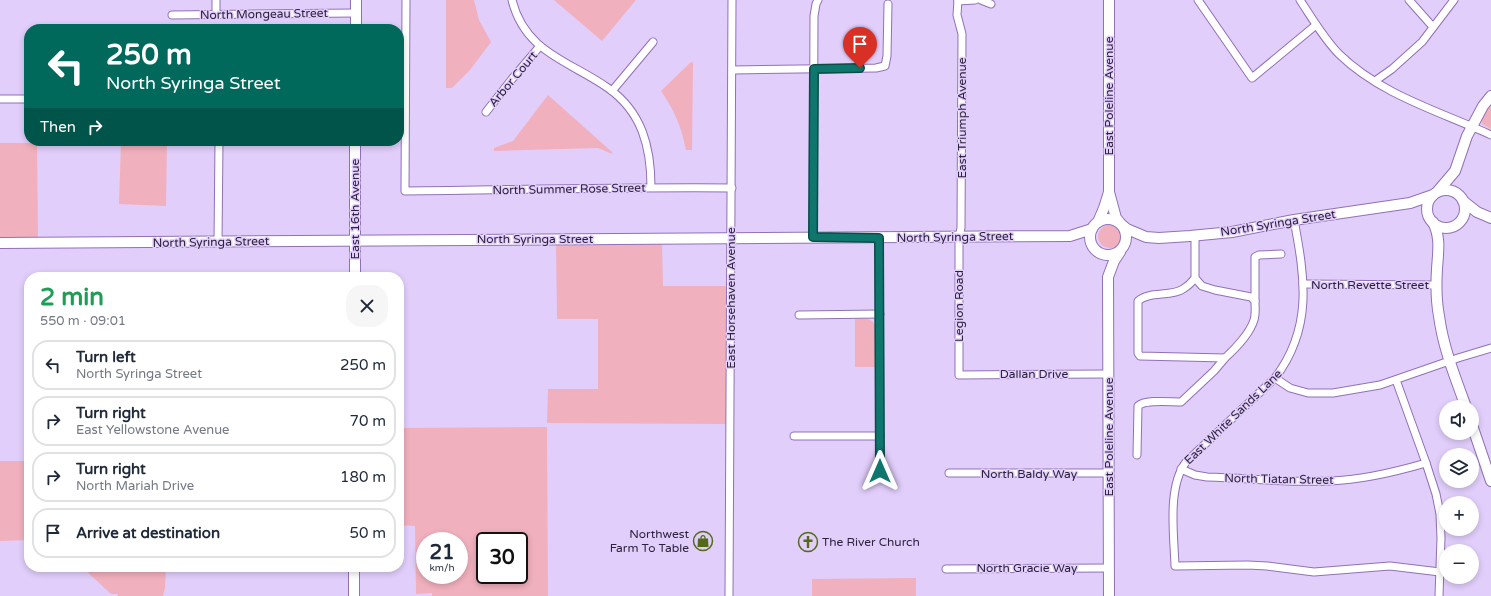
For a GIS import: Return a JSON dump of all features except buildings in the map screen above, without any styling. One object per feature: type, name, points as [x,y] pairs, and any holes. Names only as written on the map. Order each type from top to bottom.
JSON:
[{"type":"street","points":[[216,0],[216,14]]},
{"type":"street","points":[[356,0],[356,24]]},
{"type":"street","points":[[404,68],[406,0]]},
{"type":"street","points":[[512,0],[520,21],[528,34],[540,46],[562,62],[612,91],[630,110],[645,137],[650,156],[651,187]]},
{"type":"street","name":"East Horsehaven Avenue","points":[[729,596],[733,70],[732,0]]},
{"type":"street","points":[[813,237],[814,16],[818,0]]},
{"type":"street","points":[[958,0],[975,0]]},
{"type":"street","name":"East Triumph Avenue","points":[[958,0],[958,15],[962,34],[961,228],[959,237]]},
{"type":"street","points":[[981,0],[991,4]]},
{"type":"street","name":"East Poleline Avenue","points":[[1109,0],[1109,192],[1116,218],[1121,224]]},
{"type":"street","points":[[1198,0],[1252,78],[1316,24]]},
{"type":"street","points":[[1300,0],[1338,53],[1357,70],[1400,97],[1491,135]]},
{"type":"street","points":[[1409,0],[1433,27]]},
{"type":"street","points":[[1375,81],[1422,42],[1454,0]]},
{"type":"street","points":[[733,70],[876,68],[885,66],[887,56],[888,4]]},
{"type":"street","name":"North Mongeau Street","points":[[172,15],[356,13]]},
{"type":"street","points":[[612,91],[653,42]]},
{"type":"street","name":"Arbor Court","points":[[486,112],[540,46]]},
{"type":"street","points":[[1464,400],[1441,330],[1437,300],[1440,248],[1438,235],[1431,219],[1428,205],[1455,171],[1472,126],[1483,106],[1491,96]]},
{"type":"street","points":[[0,99],[24,99]]},
{"type":"street","points":[[218,242],[219,146]]},
{"type":"street","name":"East 16th Avenue","points":[[355,146],[355,272]]},
{"type":"street","name":"North Summer Rose Street","points":[[403,146],[405,191],[651,187],[732,188]]},
{"type":"street","points":[[1410,202],[1424,211],[1437,225],[1443,227],[1457,224],[1464,212],[1461,198],[1456,186],[1455,171]]},
{"type":"street","points":[[1436,193],[1450,190],[1487,216]]},
{"type":"street","name":"East Poleline Avenue","points":[[1095,225],[1105,205],[1109,192]]},
{"type":"street","name":"North Syringa Street","points":[[1121,224],[1127,229],[1146,237],[1195,236],[1232,232],[1294,220],[1410,202],[1436,193]]},
{"type":"street","points":[[1440,248],[1445,236],[1464,219],[1487,216]]},
{"type":"street","points":[[1107,219],[1112,219],[1121,224],[1124,227],[1127,237],[1122,250],[1108,256],[1103,255],[1093,248],[1090,237],[1095,225],[1107,219]]},
{"type":"street","name":"East White Sands Lane","points":[[1294,220],[1300,254],[1303,284],[1302,316],[1296,343],[1285,365],[1275,378],[1180,469],[1173,493],[1175,566],[1261,566],[1314,572],[1390,566],[1439,572]]},
{"type":"street","name":"North Syringa Street","points":[[0,243],[731,237],[879,238],[1070,236],[1095,225]]},
{"type":"street","name":"North Syringa Street","points":[[1070,236],[1093,248]]},
{"type":"street","points":[[1195,236],[1195,278],[1202,286],[1251,297],[1255,301]]},
{"type":"street","name":"Legion Road","points":[[959,237],[959,375]]},
{"type":"street","name":"North Syringa Street","points":[[1122,250],[1146,237]]},
{"type":"street","points":[[879,238],[880,471]]},
{"type":"street","name":"East Poleline Avenue","points":[[1093,248],[1100,257],[1108,277]]},
{"type":"street","name":"East Poleline Avenue","points":[[1109,596],[1108,277],[1114,261],[1122,250]]},
{"type":"street","points":[[1137,455],[1138,406],[1143,402],[1181,402],[1234,350],[1254,320],[1255,257],[1259,255],[1281,254]]},
{"type":"street","points":[[1195,278],[1183,289],[1147,297],[1138,301],[1138,353],[1140,356],[1225,358]]},
{"type":"street","name":"North Revette Street","points":[[1303,284],[1437,285]]},
{"type":"street","points":[[799,315],[880,314]]},
{"type":"street","points":[[1275,378],[1290,388],[1308,393],[1333,393],[1380,385],[1491,348]]},
{"type":"street","name":"Dallan Drive","points":[[959,375],[1109,374]]},
{"type":"street","points":[[1396,380],[1436,494],[1440,514],[1440,544]]},
{"type":"street","points":[[794,436],[880,436]]},
{"type":"street","points":[[1477,440],[1491,481]]},
{"type":"street","name":"North Tiatan Street","points":[[1180,469],[1195,475],[1207,477],[1324,481],[1376,475],[1426,463]]},
{"type":"street","name":"North Baldy Way","points":[[950,474],[1109,474]]},
{"type":"street","name":"North Gracie Way","points":[[946,569],[1109,568]]},
{"type":"street","points":[[354,572],[354,596]]},
{"type":"street","points":[[1439,596],[1440,584]]},
{"type":"shaded area","points":[[446,0],[474,0],[479,20],[491,42],[470,70],[452,88],[446,88]]},
{"type":"shaded area","points":[[554,0],[636,0],[602,41]]},
{"type":"shaded area","points":[[691,62],[693,63],[692,150],[686,150],[677,119],[661,91]]},
{"type":"shaded area","points":[[548,95],[612,152],[612,154],[598,148],[494,151],[494,148],[513,141]]},
{"type":"shaded area","points":[[1491,105],[1491,129],[1482,124],[1482,118]]},
{"type":"shaded area","points":[[0,143],[24,143],[24,146],[37,146],[38,239],[0,240]]},
{"type":"shaded area","points":[[121,146],[167,146],[166,206],[119,204]]},
{"type":"shaded area","points":[[1107,225],[1114,226],[1121,234],[1121,239],[1115,247],[1110,248],[1103,246],[1100,243],[1098,234],[1101,229]]},
{"type":"shaded area","points":[[662,242],[663,286],[726,286],[727,424],[547,423],[548,389],[598,389],[598,319],[557,319],[556,243]]},
{"type":"shaded area","points":[[855,319],[869,320],[875,325],[876,367],[855,367]]},
{"type":"shaded area","points":[[547,427],[548,596],[432,596],[432,593],[416,594],[415,526],[404,525],[404,428]]},
{"type":"shaded area","points":[[0,461],[24,461],[24,540],[0,541]]},
{"type":"shaded area","points":[[87,572],[166,572],[163,596],[118,596],[117,594],[111,594]]},
{"type":"shaded area","points":[[916,578],[916,596],[812,596],[812,579]]},
{"type":"place","name":"Northwest Farm To Table","points":[[703,541]]},
{"type":"place","name":"The River Church","points":[[808,542]]},
{"type":"route","points":[[860,68],[814,69],[813,237],[879,238],[880,471]]}]
